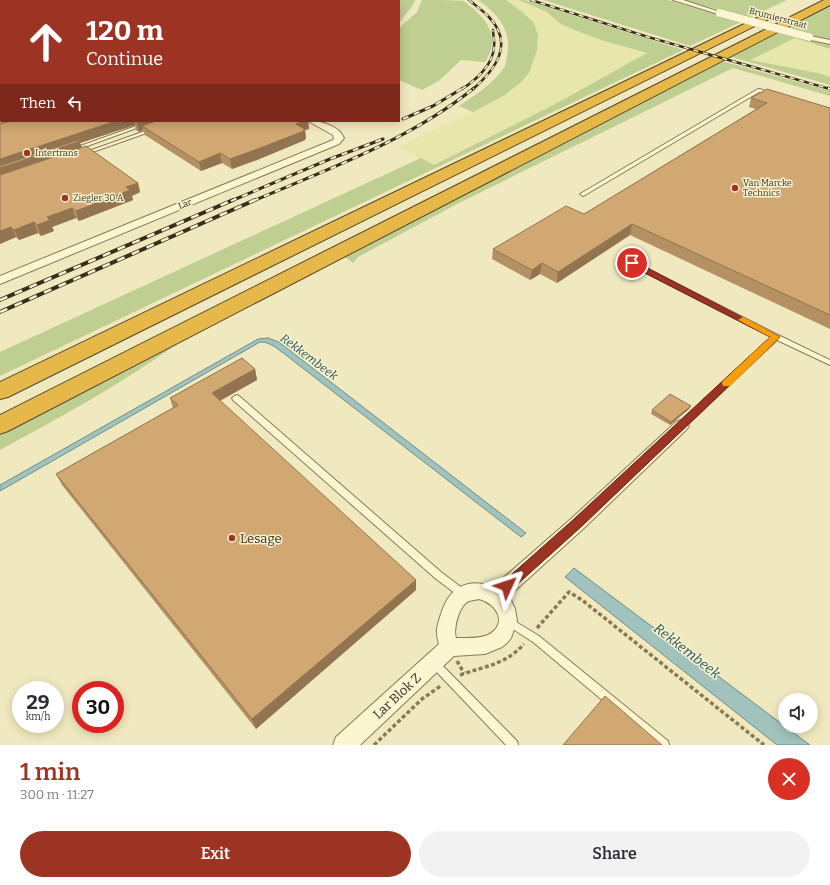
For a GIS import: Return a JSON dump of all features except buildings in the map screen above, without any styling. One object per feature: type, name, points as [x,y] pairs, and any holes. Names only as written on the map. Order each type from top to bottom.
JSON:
[{"type":"highway","points":[[0,391],[800,0]]},
{"type":"highway","points":[[0,425],[830,1]]},
{"type":"street","name":"Brumierstraat","points":[[676,0],[830,42]]},
{"type":"street","name":"Lar","points":[[0,280],[336,142],[339,138],[337,133],[314,122]]},
{"type":"street","points":[[496,596],[578,523],[681,426]]},
{"type":"street","points":[[479,591],[496,596],[506,607],[508,620],[503,634],[494,642],[465,649],[450,647],[445,633],[453,605],[463,594],[479,591]]},
{"type":"street","name":"Lar Blok Z","points":[[344,745],[450,647]]},
{"type":"lane","points":[[583,194],[759,90],[773,95]]},
{"type":"lane","points":[[66,151],[151,122]]},
{"type":"lane","points":[[81,155],[155,129]]},
{"type":"lane","points":[[632,263],[830,363]]},
{"type":"lane","points":[[681,426],[776,337]]},
{"type":"lane","points":[[236,398],[438,574],[463,594]]},
{"type":"lane","points":[[508,620],[536,639],[664,745]]},
{"type":"lane","points":[[433,662],[513,745]]},
{"type":"path","points":[[374,745],[422,699],[449,680],[464,673],[497,665],[516,654],[569,592],[582,600],[764,745]]},
{"type":"shaded area","points":[[505,0],[519,0],[547,12],[561,24],[572,29],[601,40],[648,53],[559,102],[434,165],[398,147],[473,112],[505,95],[520,83],[521,11]]},
{"type":"shaded area","points":[[795,38],[830,49],[830,77],[818,73],[749,60]]},
{"type":"green space","points":[[400,0],[415,0],[411,8],[400,22]]},
{"type":"green space","points":[[422,0],[463,1],[481,16],[489,28],[492,41],[489,55],[485,62],[461,60],[440,80],[422,90],[400,80],[400,27],[417,12]]},
{"type":"green space","points":[[478,0],[506,0],[534,23],[538,35],[537,50],[529,73],[520,83],[505,95],[473,112],[459,106],[494,80],[504,68],[508,47],[508,39],[502,24],[485,5]]},
{"type":"green space","points":[[519,0],[525,0],[683,50],[0,376],[0,352],[421,158],[434,165],[559,102],[647,53],[601,40],[572,29],[561,24],[547,12]]},
{"type":"green space","points":[[543,0],[668,0],[741,22],[690,46]]},
{"type":"green space","points":[[683,0],[787,0],[749,18]]},
{"type":"green space","points":[[830,5],[830,40],[785,28]]},
{"type":"green space","points":[[778,32],[815,42],[817,41],[830,44],[830,49],[795,38],[750,60],[818,73],[830,77],[830,85],[731,57]]},
{"type":"green space","points":[[722,61],[830,91],[830,96],[733,68],[457,204],[358,257],[353,263],[345,257]]},
{"type":"green space","points":[[177,344],[156,359],[68,413],[0,450],[0,436]]},
{"type":"water","points":[[268,338],[279,342],[526,533],[521,537],[278,349],[263,342],[260,342],[0,491],[0,485],[258,339]]},
{"type":"water","points":[[574,568],[778,721],[778,733],[794,733],[810,745],[777,745],[565,577]]},
{"type":"railway","points":[[469,0],[488,16],[496,26],[500,36],[501,46],[495,64],[489,73],[474,88]]},
{"type":"railway","points":[[531,0],[648,37],[830,89],[828,88]]},
{"type":"railway","points":[[462,89],[473,81],[488,65],[493,53],[493,30]]},
{"type":"railway","points":[[403,119],[433,106],[463,88]]},
{"type":"railway","points":[[253,201],[339,165],[396,138],[423,123],[474,88]]},
{"type":"railway","points":[[231,201],[330,159],[383,139]]},
{"type":"railway","points":[[0,300],[233,200]]},
{"type":"railway","points":[[0,312],[255,200]]},
{"type":"slow traffic","points":[[727,383],[776,337],[743,320]]},
{"type":"place","name":"Intertrans","points":[[27,153]]},
{"type":"place","name":"Van Marcke Technics","points":[[735,188]]},
{"type":"place","name":"Ziegler 30 A","points":[[65,198]]},
{"type":"place","name":"Lesage","points":[[232,538]]},
{"type":"route","points":[[507,586],[578,523],[776,337],[632,263]]},
{"type":"water label","name":"Rekkembeek","points":[[309,357]]},
{"type":"water label","name":"Rekkembeek","points":[[687,651]]}]
